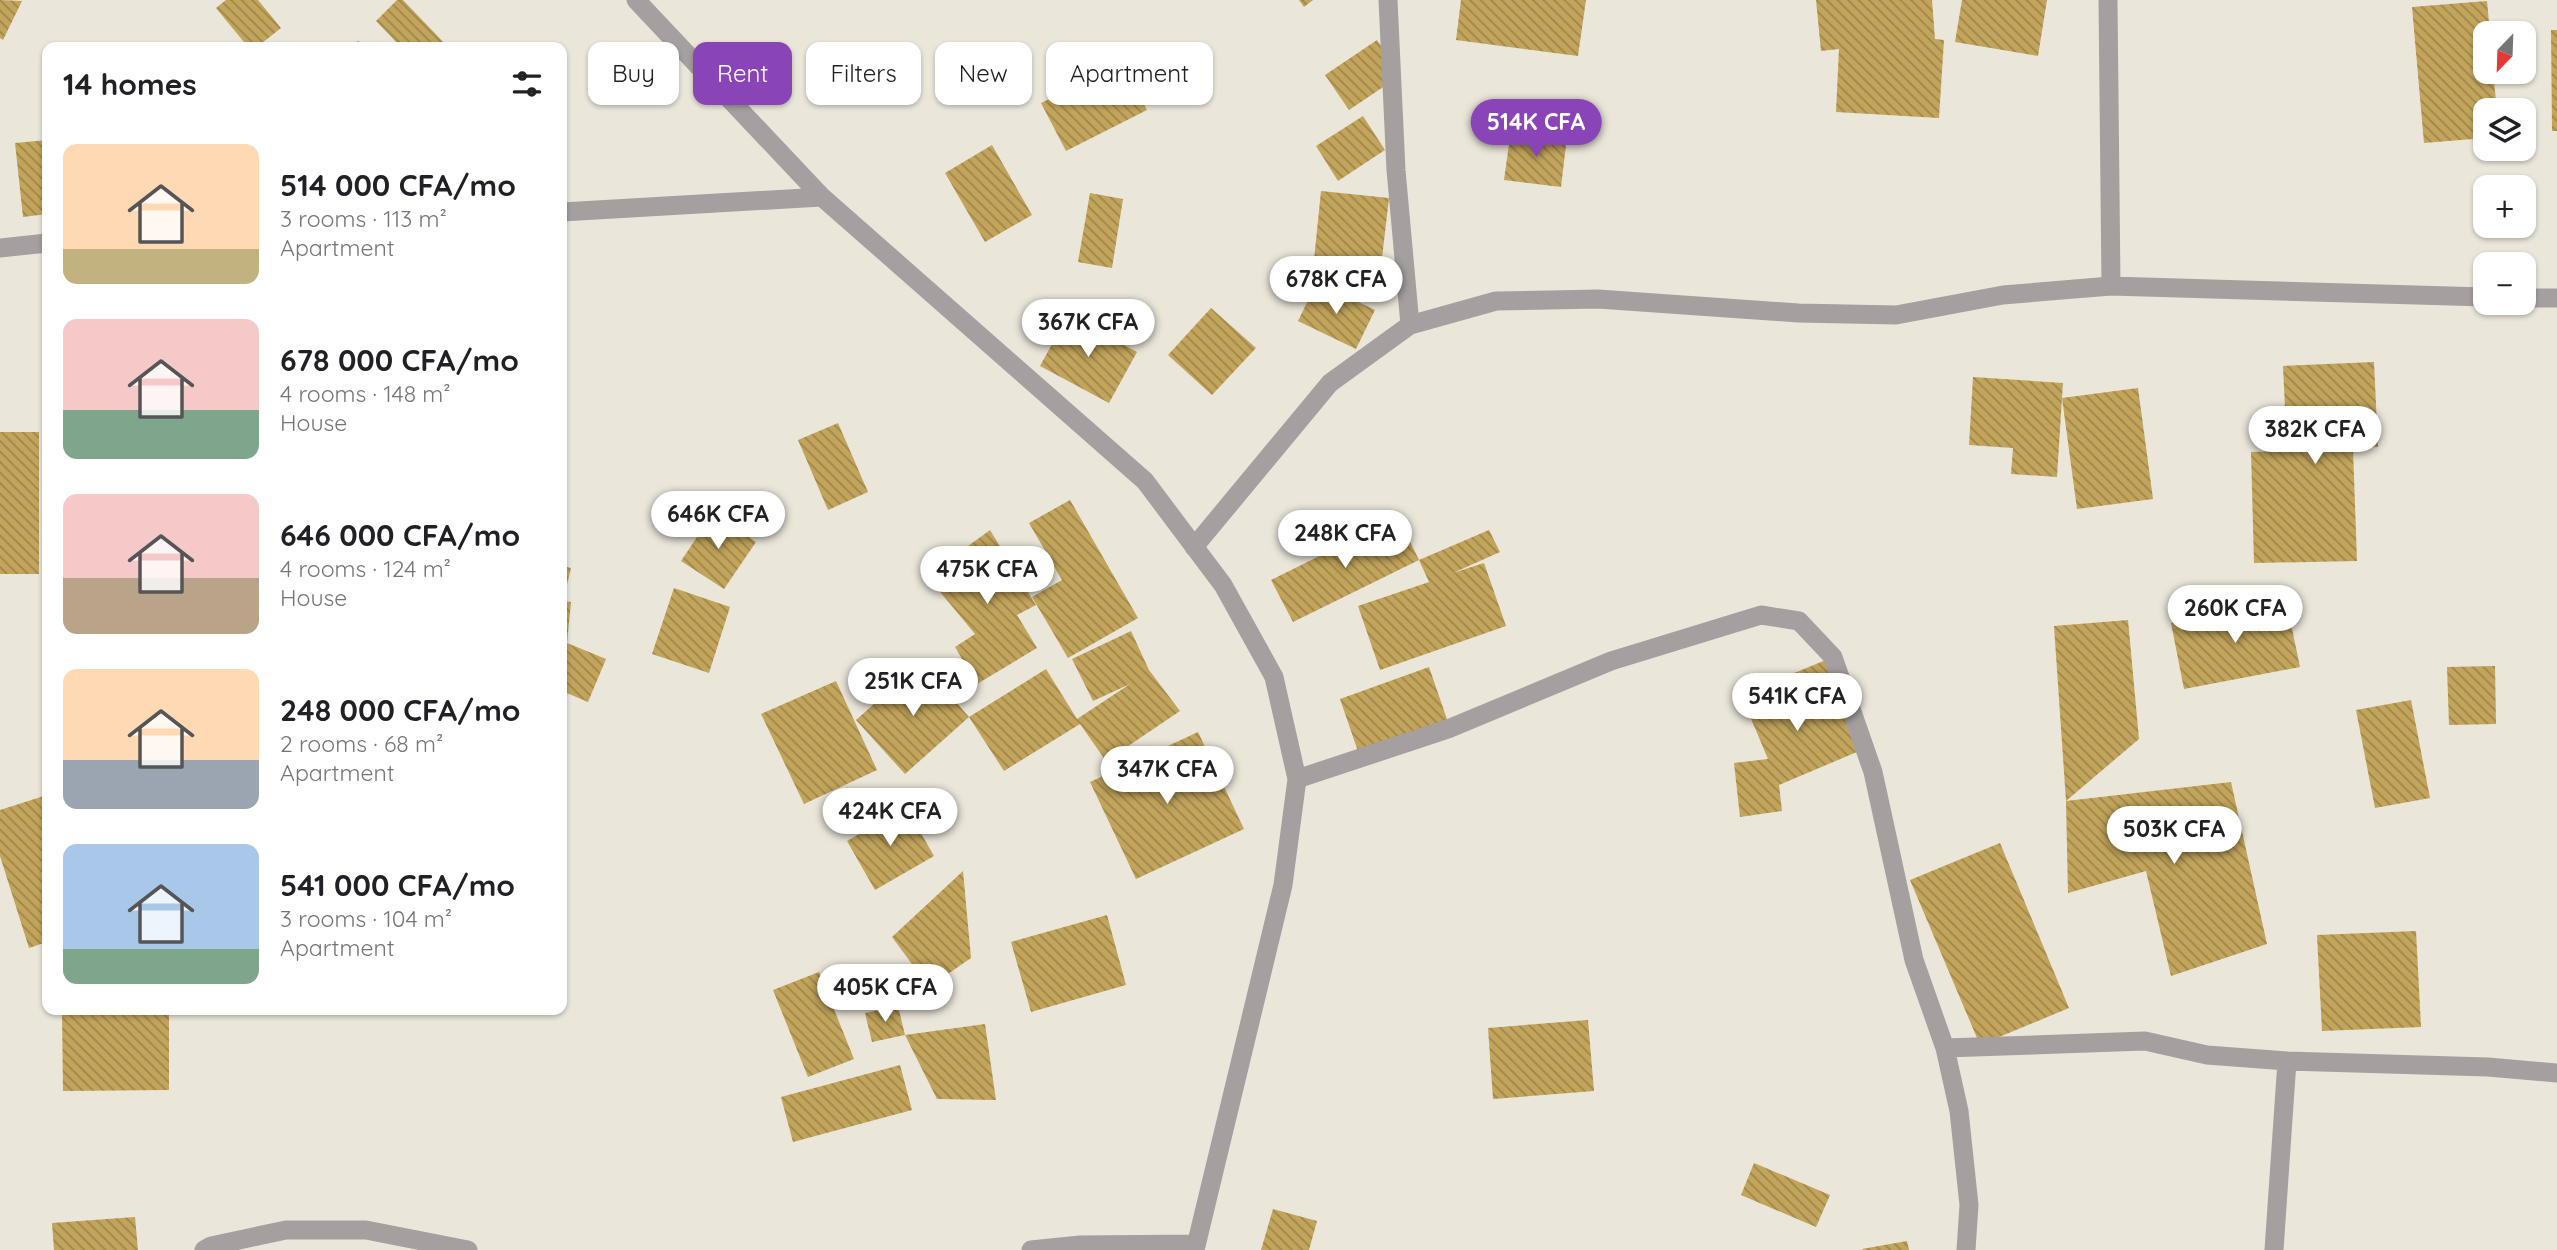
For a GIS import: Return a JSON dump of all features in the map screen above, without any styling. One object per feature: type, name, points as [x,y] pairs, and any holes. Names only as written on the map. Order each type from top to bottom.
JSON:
[{"type":"street","points":[[636,0],[822,197],[1145,481],[1223,585],[1274,677],[1297,779],[1283,885],[1195,1247],[1080,1245],[1031,1250]]},
{"type":"street","points":[[1388,0],[1396,170],[1410,325]]},
{"type":"street","points":[[2108,0],[2111,286]]},
{"type":"street","points":[[567,212],[822,197]]},
{"type":"street","points":[[0,248],[42,244]]},
{"type":"street","points":[[1194,547],[1330,383],[1410,325],[1496,301],[1598,299],[1798,313],[1896,315],[2003,295],[2111,286],[2473,297]]},
{"type":"street","points":[[2536,298],[2557,298]]},
{"type":"street","points":[[1297,779],[1447,729],[1611,661],[1761,615],[1799,621],[1833,657],[1873,772],[1914,960],[1945,1048],[1959,1111],[1969,1205],[1966,1250]]},
{"type":"street","points":[[1945,1048],[2145,1041],[2207,1055],[2287,1061],[2488,1067],[2557,1073]]},
{"type":"street","points":[[2274,1250],[2287,1061]]},
{"type":"street","points":[[204,1250],[211,1246],[286,1230],[366,1230],[468,1250]]},
{"type":"building","points":[[0,0],[22,1],[3,40],[0,38]]},
{"type":"building","points":[[226,0],[258,0],[281,28],[263,42],[244,42],[216,8]]},
{"type":"building","points":[[397,0],[403,0],[443,42],[396,42],[376,21]]},
{"type":"building","points":[[1299,0],[1313,0],[1304,7]]},
{"type":"building","points":[[1461,0],[1586,0],[1578,56],[1456,40]]},
{"type":"building","points":[[1816,0],[1932,0],[1935,39],[1944,40],[1939,118],[1836,112],[1839,49],[1821,51]]},
{"type":"building","points":[[1962,0],[2047,0],[2038,56],[1955,42]]},
{"type":"building","points":[[2487,1],[2489,21],[2473,21],[2473,84],[2494,84],[2496,98],[2473,98],[2473,139],[2424,143],[2412,7]]},
{"type":"building","points":[[2551,30],[2557,30],[2557,131],[2552,131]]},
{"type":"building","points":[[1377,40],[1401,75],[1349,110],[1325,75]]},
{"type":"building","points":[[1046,101],[1046,105],[1144,105],[1147,110],[1066,151],[1041,103]]},
{"type":"building","points":[[1363,116],[1385,150],[1338,181],[1316,146]]},
{"type":"building","points":[[1511,130],[1567,137],[1561,187],[1504,180]]},
{"type":"building","points":[[42,140],[42,215],[23,217],[15,143]]},
{"type":"building","points":[[992,145],[1032,215],[985,242],[945,173]]},
{"type":"building","points":[[1321,191],[1389,198],[1381,267],[1314,260]]},
{"type":"building","points":[[1090,193],[1123,199],[1112,268],[1078,262]]},
{"type":"building","points":[[1317,282],[1375,310],[1356,349],[1298,321]]},
{"type":"building","points":[[1211,308],[1256,348],[1212,395],[1168,355]]},
{"type":"building","points":[[1068,315],[1137,352],[1109,403],[1040,366]]},
{"type":"building","points":[[2374,362],[2378,447],[2343,448],[2353,449],[2357,561],[2254,563],[2251,452],[2287,451],[2283,366]]},
{"type":"building","points":[[1973,377],[2063,383],[2057,477],[2011,474],[2013,448],[1969,445]]},
{"type":"building","points":[[2138,388],[2153,499],[2077,509],[2062,398]]},
{"type":"building","points":[[838,423],[868,492],[828,510],[798,440]]},
{"type":"building","points":[[0,432],[39,432],[39,574],[0,574]]},
{"type":"building","points":[[1070,500],[1138,618],[1068,658],[1032,597],[1062,580],[1029,523]]},
{"type":"building","points":[[713,513],[756,542],[724,589],[681,561]]},
{"type":"building","points":[[1398,517],[1419,560],[1293,622],[1271,580]]},
{"type":"building","points":[[990,530],[1036,605],[1017,615],[1037,648],[977,684],[955,647],[975,634],[927,576]]},
{"type":"building","points":[[1489,530],[1500,552],[1453,573],[1484,563],[1506,626],[1380,670],[1358,606],[1429,582],[1419,560]]},
{"type":"building","points":[[567,567],[571,568],[567,584]]},
{"type":"building","points":[[674,588],[730,607],[709,673],[652,654]]},
{"type":"building","points":[[2286,600],[2300,667],[2184,689],[2171,623]]},
{"type":"building","points":[[567,602],[571,602],[567,643]]},
{"type":"building","points":[[2128,620],[2139,739],[2066,801],[2054,626]]},
{"type":"building","points":[[1131,631],[1149,670],[1180,711],[1106,761],[1080,724],[1004,771],[969,717],[1046,669],[1077,719],[1130,684],[1093,701],[1072,659]]},
{"type":"building","points":[[567,643],[606,659],[588,702],[567,693]]},
{"type":"building","points":[[1833,657],[1871,746],[1779,785],[1782,811],[1740,817],[1734,763],[1768,759],[1741,695]]},
{"type":"building","points":[[921,662],[969,717],[905,774],[856,720]]},
{"type":"building","points":[[2495,666],[2496,724],[2449,725],[2447,667]]},
{"type":"building","points":[[1429,667],[1450,728],[1361,760],[1340,699]]},
{"type":"building","points":[[836,681],[877,770],[804,804],[761,714]]},
{"type":"building","points":[[2411,700],[2430,798],[2375,808],[2356,710]]},
{"type":"building","points":[[1198,732],[1244,829],[1136,879],[1090,782]]},
{"type":"building","points":[[2231,782],[2267,944],[2171,976],[2146,871],[2068,893],[2066,801]]},
{"type":"building","points":[[42,797],[42,944],[29,948],[0,856],[0,810]]},
{"type":"building","points":[[906,807],[934,856],[875,890],[847,841]]},
{"type":"building","points":[[2000,843],[2069,1008],[1980,1045],[1910,880]]},
{"type":"building","points":[[963,871],[971,958],[929,987],[892,937]]},
{"type":"building","points":[[1107,915],[1126,985],[1031,1012],[1011,942]]},
{"type":"building","points":[[2416,931],[2421,1027],[2322,1031],[2317,935]]},
{"type":"building","points":[[819,972],[854,1059],[808,1077],[773,990]]},
{"type":"building","points":[[898,1006],[905,1035],[872,1042],[865,1013]]},
{"type":"building","points":[[62,1015],[169,1015],[169,1090],[63,1091]]},
{"type":"building","points":[[1588,1020],[1594,1091],[1493,1099],[1488,1028]]},
{"type":"building","points":[[985,1024],[996,1100],[937,1099],[905,1035]]},
{"type":"building","points":[[900,1065],[912,1110],[793,1142],[781,1097]]},
{"type":"building","points":[[1754,1163],[1830,1195],[1816,1227],[1741,1195]]},
{"type":"building","points":[[1273,1209],[1317,1221],[1309,1250],[1261,1250]]},
{"type":"building","points":[[135,1217],[138,1250],[54,1250],[52,1223]]},
{"type":"building","points":[[1907,1241],[1909,1250],[1862,1249]]}]
